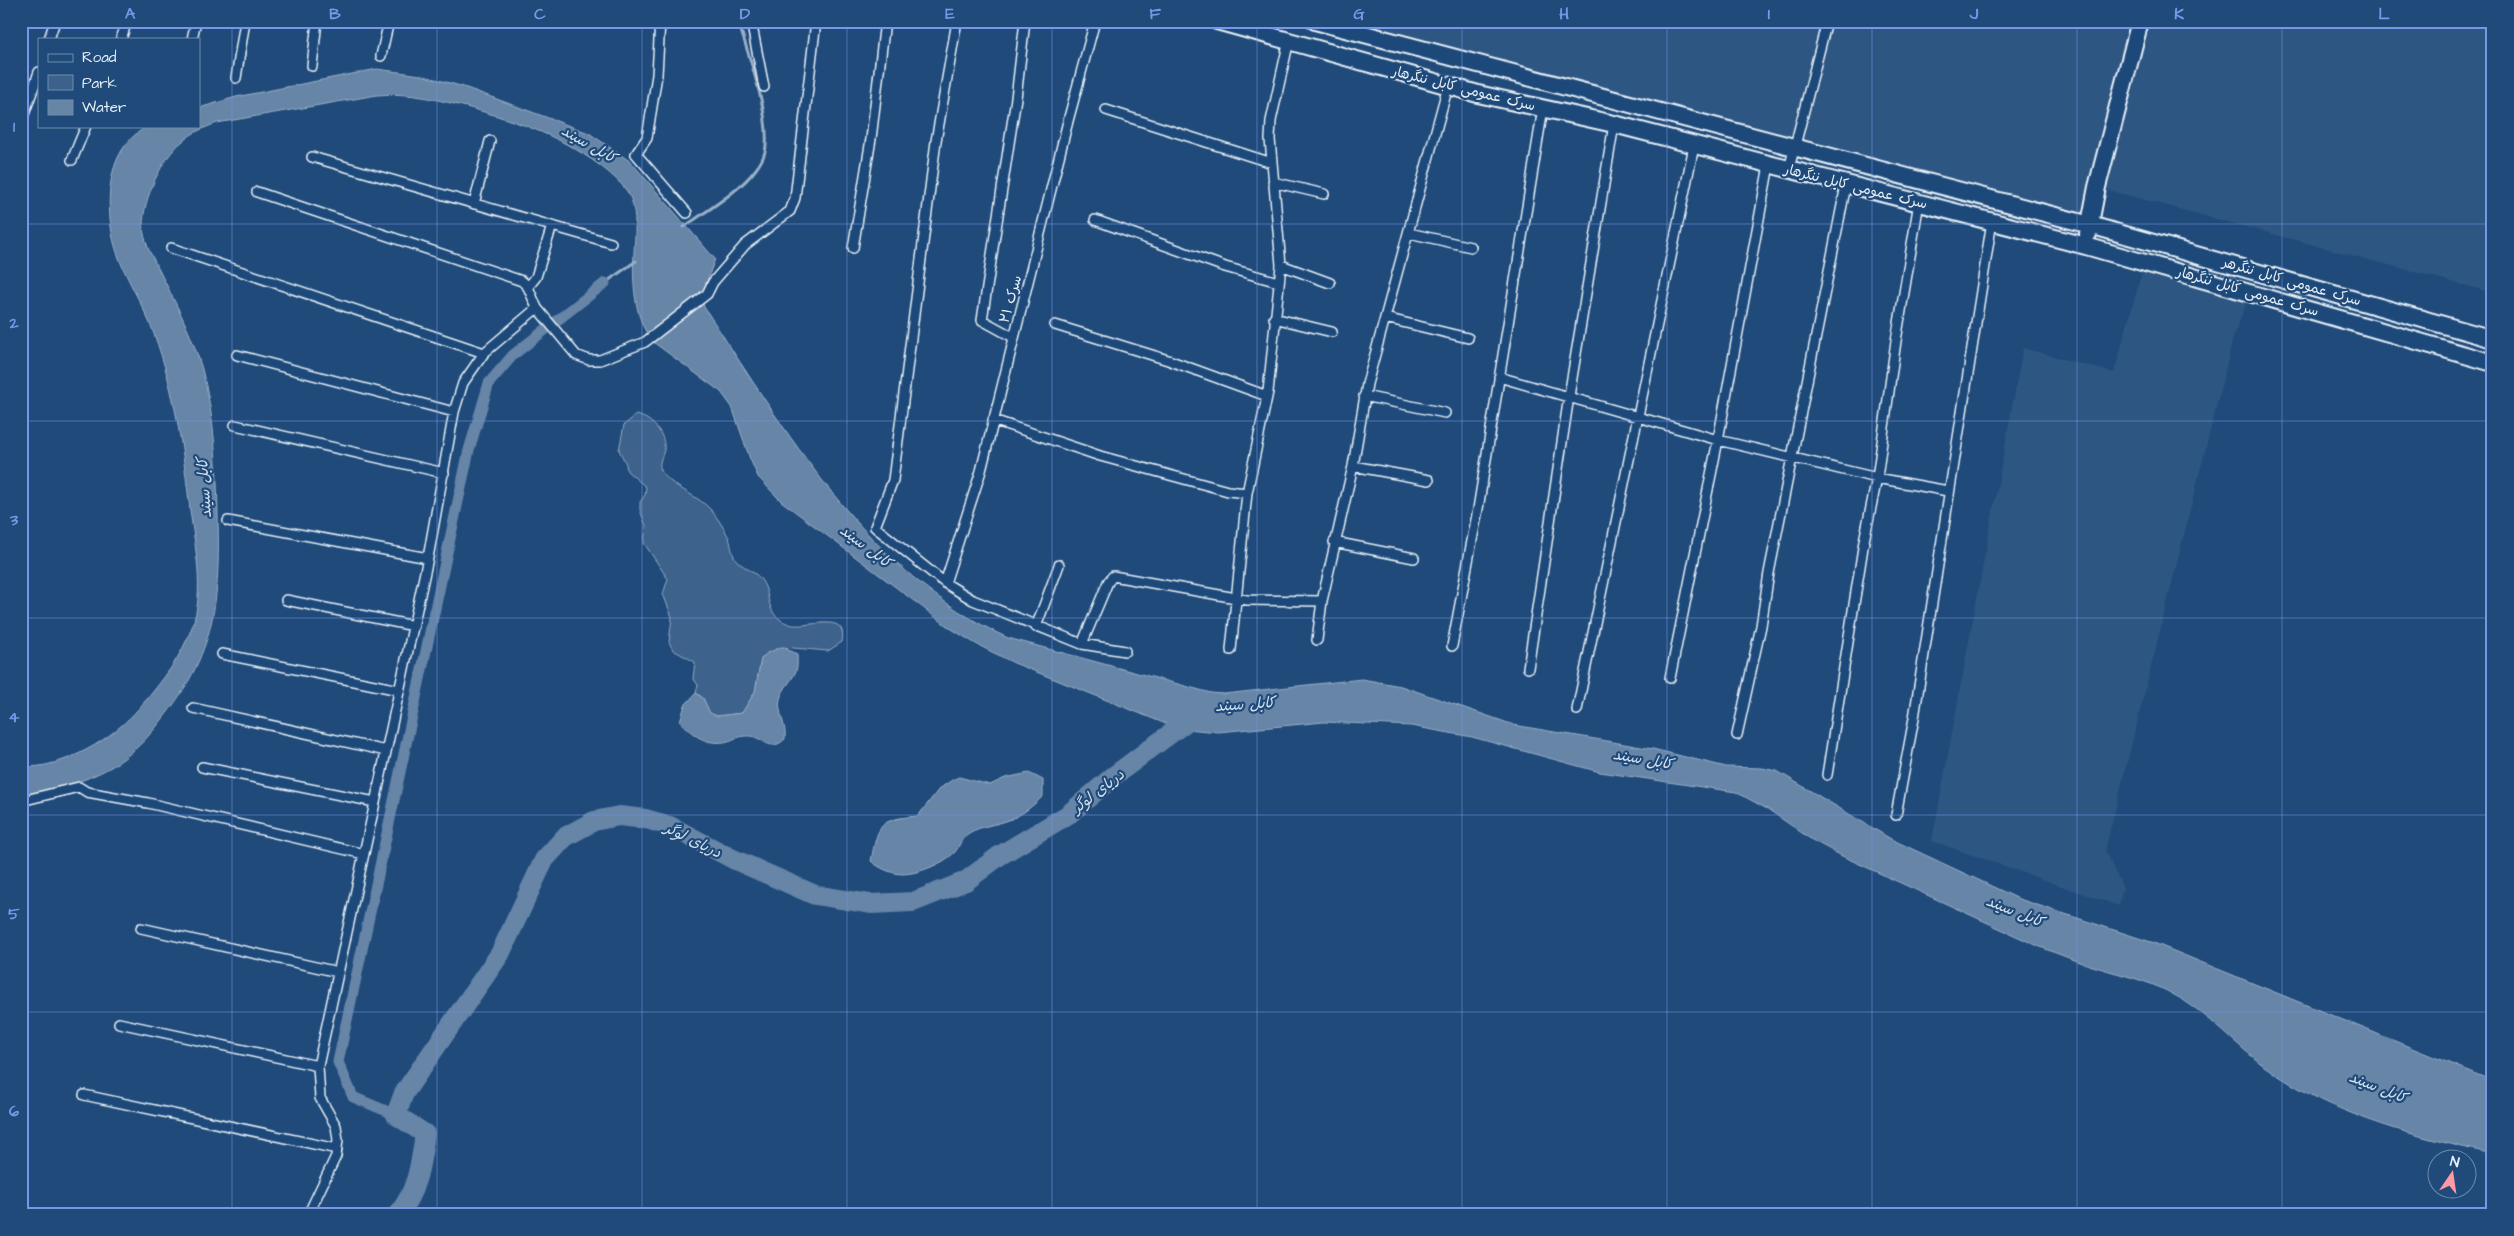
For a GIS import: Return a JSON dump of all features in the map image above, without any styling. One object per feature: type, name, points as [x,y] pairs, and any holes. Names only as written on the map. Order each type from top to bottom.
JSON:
[{"type":"highway","name":"سرک عمومی کابل ننگرهار","points":[[1217,21],[1448,86],[1614,124],[2086,246],[2493,363]]},
{"type":"highway","name":"سرک عمومی کابل ننگرهار","points":[[1315,21],[2090,225]]},
{"type":"highway","points":[[2086,246],[2097,187],[2140,21]]},
{"type":"highway","name":"سرک عمومی کابل ننگرهر","points":[[2090,225],[2493,339]]},
{"type":"street","points":[[49,38],[55,21]]},
{"type":"street","points":[[121,38],[127,21]]},
{"type":"street","points":[[192,38],[196,21]]},
{"type":"street","points":[[236,78],[246,21]]},
{"type":"street","points":[[312,66],[317,21]]},
{"type":"street","points":[[381,56],[389,21]]},
{"type":"street","points":[[660,21],[657,75],[647,138],[636,154],[687,213]]},
{"type":"street","points":[[751,21],[764,87]]},
{"type":"street","points":[[258,192],[522,282],[528,287],[537,308],[576,355],[589,360],[600,360],[645,342],[708,294],[712,282],[744,245],[790,211],[795,198],[816,21]]},
{"type":"street","points":[[853,248],[870,139],[885,21]]},
{"type":"street","points":[[957,21],[935,150],[893,480],[875,527],[946,583],[973,600],[1082,644],[1125,651]]},
{"type":"street","points":[[1013,337],[982,320],[1016,98],[1025,21]]},
{"type":"street","name":"سرک ۲۱","points":[[946,583],[981,471],[1013,337],[1095,21]]},
{"type":"street","points":[[1789,169],[1827,21]]},
{"type":"street","points":[[1231,650],[1247,492],[1267,396],[1281,265],[1273,182],[1271,121],[1289,40]]},
{"type":"street","points":[[21,122],[38,75]]},
{"type":"street","points":[[1318,640],[1322,601],[1352,466],[1364,396],[1448,86]]},
{"type":"street","points":[[1452,646],[1543,108]]},
{"type":"street","points":[[1106,110],[1272,163]]},
{"type":"street","points":[[1528,668],[1569,396],[1614,124]]},
{"type":"street","points":[[72,160],[85,128]]},
{"type":"street","points":[[474,204],[490,141]]},
{"type":"street","points":[[1577,710],[1694,146]]},
{"type":"street","points":[[312,158],[611,243]]},
{"type":"street","points":[[1670,678],[1718,440],[1769,165]]},
{"type":"street","points":[[1273,182],[1324,194]]},
{"type":"street","points":[[1737,734],[1760,626],[1846,185]]},
{"type":"street","points":[[1827,775],[1919,202]]},
{"type":"street","points":[[1095,220],[1225,267],[1278,282]]},
{"type":"street","points":[[1896,815],[1914,718],[1948,491],[1992,221]]},
{"type":"street","points":[[528,287],[536,277],[552,226]]},
{"type":"street","points":[[1409,234],[1471,247]]},
{"type":"street","points":[[171,248],[484,353]]},
{"type":"street","points":[[1281,265],[1330,283]]},
{"type":"street","points":[[308,1215],[336,1156],[336,1126],[320,1098],[318,1066],[414,626],[454,412],[463,383],[484,353],[537,308]]},
{"type":"street","points":[[1274,318],[1332,332]]},
{"type":"street","points":[[1385,318],[1468,338]]},
{"type":"street","points":[[1055,325],[1168,360],[1267,396]]},
{"type":"street","points":[[237,355],[454,412]]},
{"type":"street","points":[[1499,376],[1718,440],[1876,478],[1948,491]]},
{"type":"street","points":[[1364,396],[1445,413]]},
{"type":"street","points":[[993,420],[1100,456],[1228,491],[1247,492]]},
{"type":"street","points":[[235,425],[444,473]]},
{"type":"street","points":[[1352,466],[1429,480]]},
{"type":"street","points":[[228,521],[428,558]]},
{"type":"street","points":[[1334,542],[1414,558]]},
{"type":"street","points":[[1036,627],[1059,565]]},
{"type":"street","points":[[1082,644],[1108,582],[1113,576],[1247,600],[1322,601]]},
{"type":"street","points":[[286,600],[414,626]]},
{"type":"street","points":[[222,654],[400,690]]},
{"type":"street","points":[[193,708],[386,750]]},
{"type":"street","points":[[202,767],[375,802]]},
{"type":"street","points":[[21,801],[79,787],[87,792],[162,807],[364,854]]},
{"type":"street","points":[[141,928],[338,972]]},
{"type":"street","points":[[119,1023],[318,1066]]},
{"type":"street","points":[[84,1095],[337,1149]]},
{"type":"shaded area","points":[[1315,21],[2493,21],[2493,293],[2097,187],[2090,225]]},
{"type":"shaded area","points":[[2143,268],[2250,294],[2234,335],[2105,851],[2123,888],[2119,906],[1932,841],[2023,348],[2114,373]]},
{"type":"green space","points":[[636,415],[652,423],[663,438],[664,450],[660,464],[662,472],[671,482],[705,504],[713,512],[729,538],[733,553],[738,562],[762,581],[776,616],[789,624],[796,625],[833,623],[839,626],[842,632],[842,642],[828,651],[782,647],[761,659],[755,692],[742,713],[717,716],[709,713],[703,698],[696,693],[698,685],[693,678],[695,662],[673,650],[669,642],[672,617],[663,594],[668,579],[644,543],[646,526],[640,510],[640,502],[645,495],[646,487],[627,471],[626,464],[619,450],[624,425]]},
{"type":"water","name":"کابل سيند","points":[[377,69],[421,75],[464,87],[589,133],[631,162],[715,259],[701,297],[704,307],[766,402],[834,495],[871,538],[913,577],[958,610],[1008,638],[1211,693],[1224,694],[1362,679],[1401,686],[1514,725],[1653,749],[1726,767],[1762,768],[1777,771],[1891,839],[2019,899],[2154,943],[2493,1081],[2493,1154],[2476,1150],[2476,1148],[2467,1148],[2409,1133],[2328,1103],[2277,1075],[2249,1054],[2197,1009],[2167,991],[2038,946],[1842,856],[1812,840],[1769,810],[1736,792],[1600,772],[1472,737],[1411,726],[1324,722],[1218,732],[1176,728],[1014,663],[976,644],[950,628],[781,501],[758,477],[732,407],[721,392],[653,342],[638,312],[634,287],[635,225],[633,205],[627,191],[617,180],[575,149],[525,125],[470,108],[413,96],[377,95],[217,123],[199,130],[187,138],[175,148],[161,168],[146,204],[143,229],[148,248],[178,307],[197,353],[210,406],[218,497],[218,574],[211,624],[204,648],[179,696],[156,728],[138,747],[118,763],[100,773],[56,789],[21,797],[21,767],[55,763],[71,757],[103,740],[130,718],[156,688],[177,659],[188,638],[196,613],[198,569],[181,443],[173,399],[168,377],[149,321],[119,259],[112,233],[109,206],[111,179],[120,154],[127,143],[146,128],[200,128],[200,108],[236,97]]},
{"type":"water","points":[[782,647],[797,654],[797,669],[783,691],[779,704],[785,729],[785,739],[774,745],[770,745],[752,736],[724,742],[711,742],[699,738],[680,721],[685,705],[696,693],[703,698],[710,713],[717,716],[742,713],[755,692],[761,659],[767,653]]},
{"type":"water","points":[[1029,773],[1043,780],[1043,796],[1014,818],[969,833],[951,856],[938,864],[909,874],[903,874],[886,870],[871,861],[876,839],[882,826],[895,819],[918,816],[939,789],[952,780],[959,777],[990,785],[1005,778]]},
{"type":"waterway","points":[[684,227],[741,185],[758,167],[765,151],[766,132],[761,100],[738,21]]},
{"type":"waterway","points":[[605,283],[636,261]]},
{"type":"waterway","points":[[396,1115],[353,1097],[338,1062],[469,450],[489,383],[513,355],[605,283]]},
{"type":"waterway","name":"دریای لوگر","points":[[397,1215],[414,1187],[420,1166],[425,1134],[396,1115],[404,1093],[500,954],[544,860],[565,837],[594,821],[619,816],[646,819],[670,826],[733,859],[815,895],[871,904],[913,902],[966,881],[999,856],[1069,814],[1115,775],[1198,713]]}]
